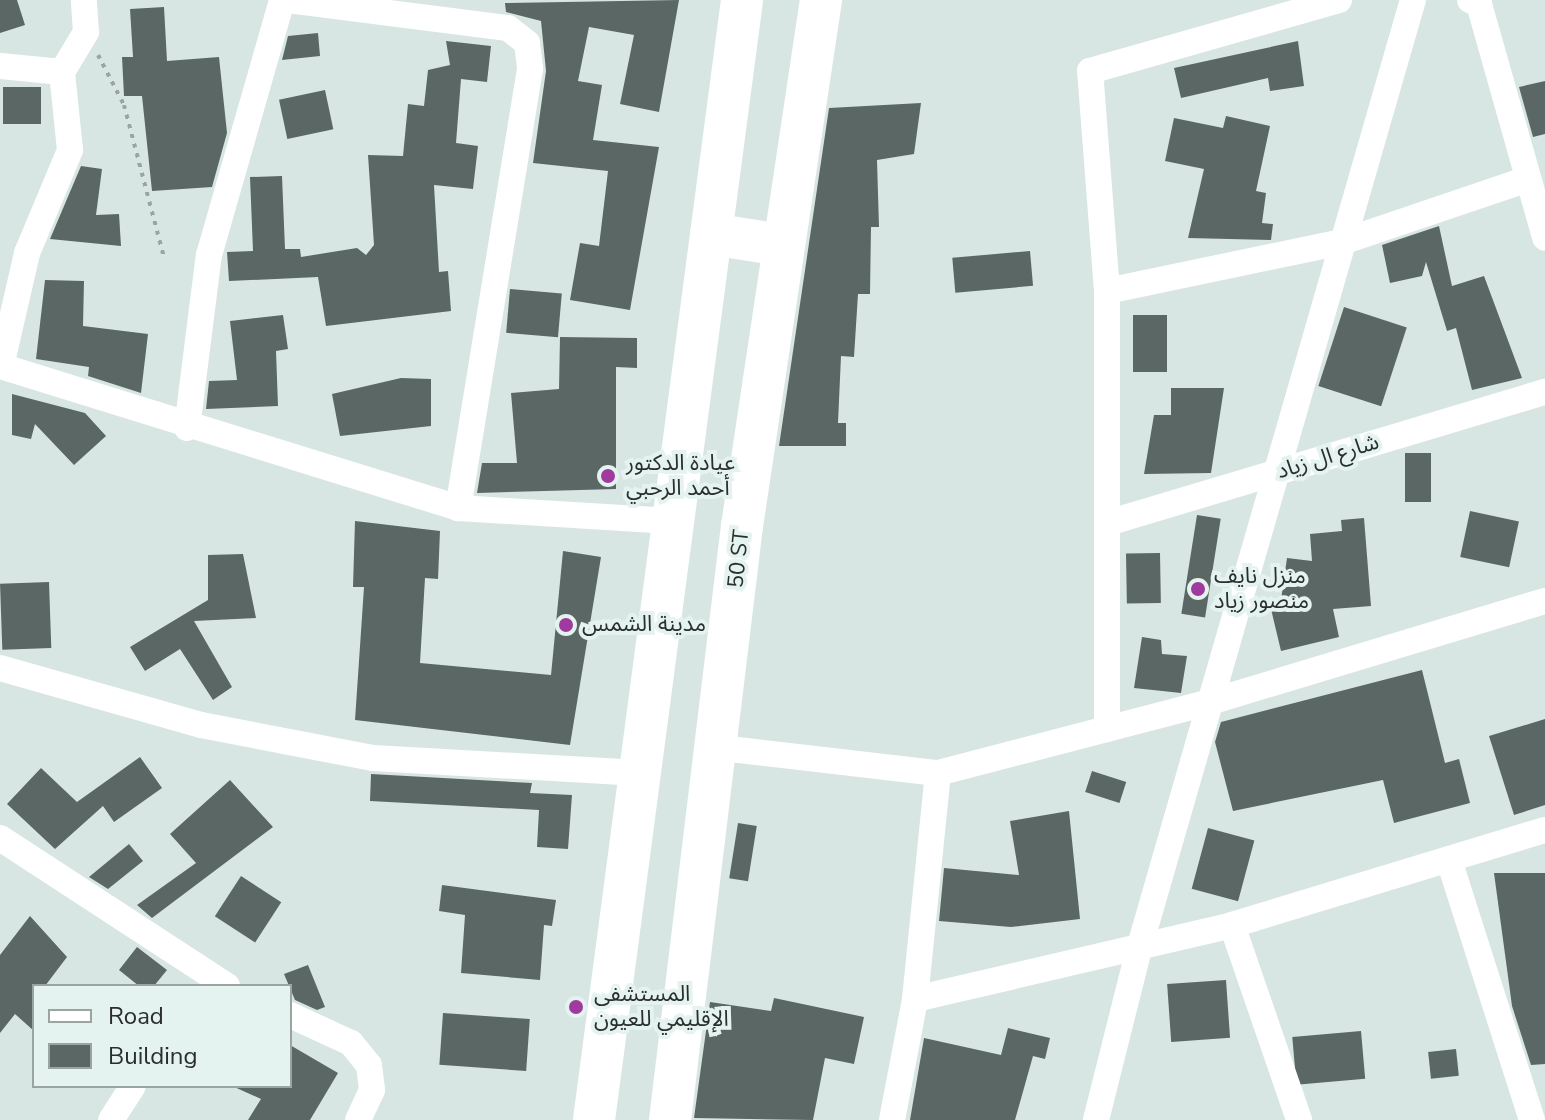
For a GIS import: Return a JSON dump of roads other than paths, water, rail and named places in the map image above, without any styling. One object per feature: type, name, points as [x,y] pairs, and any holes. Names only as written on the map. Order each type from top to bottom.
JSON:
[{"type":"main road","points":[[594,1120],[742,0]]},
{"type":"main road","name":"50 ST","points":[[670,1120],[721,748],[742,526],[821,0]]},
{"type":"main road","points":[[711,234],[782,245]]},
{"type":"street","points":[[84,0],[86,32],[62,72],[70,150],[27,253],[1,366],[187,428],[458,508],[672,521]]},
{"type":"street","points":[[187,428],[209,255],[285,0],[508,28],[527,43],[530,69],[458,508]]},
{"type":"street","points":[[1107,729],[1111,522],[1107,291],[1090,71],[1339,0]]},
{"type":"street","points":[[1096,1120],[1139,949],[1210,702],[1282,471],[1342,242],[1413,0]]},
{"type":"street","points":[[1470,0],[1479,4],[1545,238]]},
{"type":"street","points":[[0,66],[62,72]]},
{"type":"street","points":[[1107,291],[1342,242],[1528,179]]},
{"type":"street","name":"شارع ال زياد","points":[[1111,522],[1545,392]]},
{"type":"street","points":[[721,748],[938,773],[1210,702],[1545,601]]},
{"type":"street","points":[[0,668],[201,725],[373,758],[640,773]]},
{"type":"street","points":[[892,1120],[915,999],[938,773]]},
{"type":"street","points":[[915,999],[1232,925],[1545,830]]},
{"type":"street","points":[[0,838],[210,982]]},
{"type":"street","points":[[1449,860],[1532,1120]]},
{"type":"street","points":[[1232,925],[1299,1120]]},
{"type":"street","points":[[292,1016],[351,1043],[369,1065],[372,1090],[358,1120]]},
{"type":"street","points":[[111,1120],[132,1088]]},
{"type":"place","name":"عيادة الدكتور أحمد الرحبي","points":[[608,476]]},
{"type":"place","name":"منزل نايف منصور زياد","points":[[1198,589]]},
{"type":"place","name":"مدينة الشمس","points":[[566,625]]},
{"type":"place","name":"المستشفى الإقليمي للعيون","points":[[576,1007]]}]
